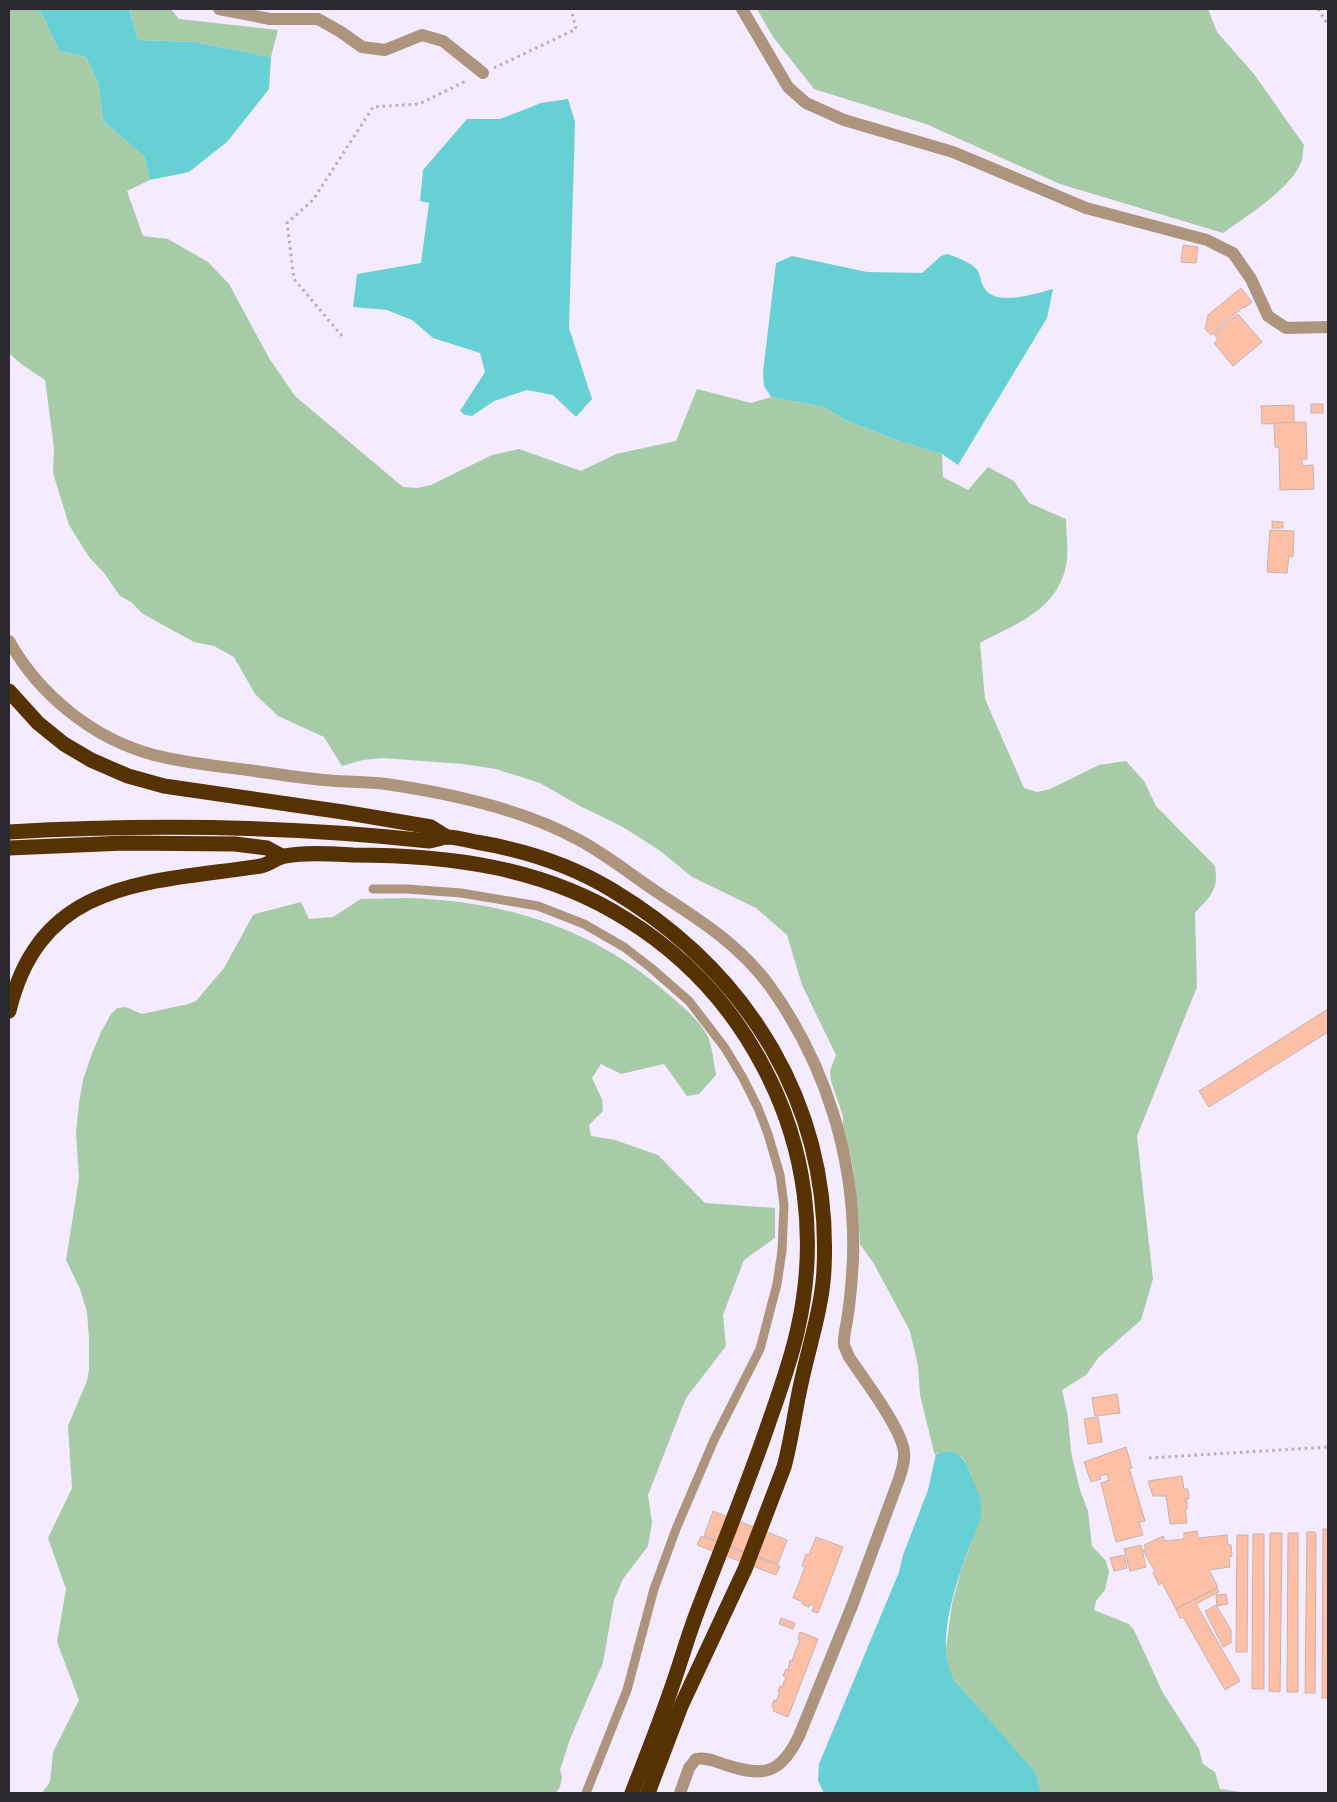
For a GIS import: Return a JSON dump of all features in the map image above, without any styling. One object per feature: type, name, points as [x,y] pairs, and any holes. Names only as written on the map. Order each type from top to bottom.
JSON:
[{"type":"highway","points":[[9,691],[38,723],[64,744],[92,760],[128,776],[164,786],[431,827],[447,837],[523,852],[548,860],[595,880],[650,915],[696,952],[744,1004],[771,1046],[796,1098],[810,1138],[817,1166],[824,1221],[824,1273],[814,1336],[802,1379],[789,1450],[776,1488],[745,1569],[682,1706],[648,1793]]},
{"type":"highway","points":[[9,832],[88,828],[179,828],[315,832],[430,841],[447,837]]},
{"type":"highway","points":[[9,848],[116,844],[235,844],[267,848],[282,856]]},
{"type":"highway","points":[[9,1012],[18,979],[25,963],[37,945],[46,933],[61,919],[80,906],[132,886],[261,866],[269,864],[282,856],[330,854],[382,855],[481,864],[539,879],[576,892],[616,913],[649,934],[673,953],[702,981],[736,1023],[757,1054],[773,1085],[784,1112],[799,1162],[806,1209],[806,1273],[798,1331],[786,1373],[757,1457],[696,1616],[668,1699],[632,1793]]},
{"type":"street","points":[[219,9],[270,19],[318,19],[362,46],[385,50],[422,35],[443,41],[484,73]]},
{"type":"street","points":[[742,9],[788,87],[806,103],[844,120],[953,152],[1086,208],[1207,240],[1232,253],[1251,278],[1268,316],[1286,328],[1328,327]]},
{"type":"street","points":[[9,642],[38,684],[59,703],[101,732],[132,748],[185,762],[334,781],[386,784],[421,790],[516,813],[552,826],[602,854],[725,938],[764,979],[793,1024],[815,1064],[827,1094],[838,1127],[849,1184],[853,1215],[853,1251],[851,1296],[844,1347],[895,1426],[904,1450],[904,1461],[852,1606],[802,1729],[790,1753],[784,1761],[772,1769],[756,1772],[738,1769],[703,1758],[696,1759],[689,1768],[680,1793]]},
{"type":"lane","points":[[373,889],[417,889],[461,893],[538,906],[574,919],[624,947],[689,1001],[725,1048],[758,1108],[780,1175],[784,1205],[782,1251],[775,1292],[760,1349],[714,1440],[676,1529],[654,1589],[627,1690],[586,1793]]},
{"type":"path","points":[[342,336],[294,279],[287,223],[313,200],[373,107],[420,104],[576,29],[571,9]]},
{"type":"path","points":[[1318,9],[1328,25]]},
{"type":"path","points":[[1149,1458],[1328,1447]]},
{"type":"green space","points":[[9,9],[34,9],[42,14],[59,51],[86,57],[98,83],[103,121],[144,156],[150,180],[127,191],[143,236],[168,239],[208,262],[229,284],[269,358],[295,396],[403,487],[418,488],[431,485],[492,455],[519,449],[581,471],[616,454],[676,441],[697,389],[751,403],[771,397],[824,407],[847,421],[902,442],[942,454],[943,477],[968,490],[988,467],[1014,481],[1029,503],[1066,519],[1067,561],[1061,581],[1054,594],[1044,605],[1021,622],[980,643],[985,699],[1024,788],[1037,792],[1050,789],[1099,765],[1126,761],[1144,781],[1156,806],[1215,866],[1216,881],[1212,892],[1195,913],[1197,987],[1137,1136],[1153,1279],[1141,1320],[1099,1357],[1086,1375],[1062,1390],[1068,1417],[1071,1452],[1080,1490],[1088,1511],[1092,1546],[1106,1561],[1109,1572],[1105,1590],[1096,1601],[1094,1610],[1129,1624],[1134,1630],[1163,1693],[1199,1749],[1203,1764],[1215,1772],[1220,1789],[1248,1793],[1041,1793],[1036,1773],[951,1676],[947,1666],[946,1648],[952,1604],[961,1571],[979,1521],[970,1471],[962,1457],[936,1453],[935,1456],[920,1395],[918,1366],[910,1331],[874,1264],[860,1244],[853,1167],[843,1125],[843,1116],[831,1081],[830,1071],[836,1055],[802,985],[787,935],[756,908],[692,877],[659,850],[621,826],[580,806],[540,783],[496,769],[463,764],[382,758],[363,760],[342,766],[324,737],[278,716],[255,694],[234,657],[214,646],[194,642],[143,614],[131,602],[120,596],[104,573],[89,557],[69,525],[53,473],[54,448],[45,380],[21,364],[9,353]]},
{"type":"green space","points":[[129,9],[171,9],[179,19],[278,30],[271,57],[194,42],[138,40]]},
{"type":"green space","points":[[757,9],[1208,9],[1217,32],[1254,74],[1304,145],[1302,160],[1289,181],[1279,191],[1223,233],[1060,184],[926,124],[814,89],[773,37]]},
{"type":"green space","points":[[407,898],[444,900],[479,905],[513,912],[546,922],[579,935],[610,952],[639,971],[673,998],[695,1019],[707,1035],[712,1049],[716,1075],[699,1094],[687,1096],[664,1064],[621,1074],[601,1064],[592,1078],[602,1099],[603,1111],[589,1125],[591,1136],[615,1140],[658,1155],[705,1203],[775,1208],[775,1238],[744,1260],[723,1315],[726,1346],[686,1398],[648,1495],[652,1523],[648,1546],[623,1579],[614,1600],[603,1663],[570,1739],[560,1770],[562,1777],[560,1787],[556,1793],[42,1793],[50,1782],[53,1752],[79,1700],[57,1642],[66,1589],[48,1538],[72,1488],[68,1426],[87,1381],[89,1370],[87,1312],[80,1289],[66,1260],[79,1178],[76,1133],[79,1103],[83,1080],[91,1056],[101,1032],[111,1014],[117,1008],[126,1007],[142,1014],[196,1001],[224,968],[255,914],[301,902],[309,919],[333,917],[361,899]]},
{"type":"water","points":[[34,9],[129,9],[138,40],[194,42],[271,57],[269,89],[227,142],[189,172],[150,180],[144,156],[103,121],[98,83],[86,57],[59,51],[42,14]]},
{"type":"water","points":[[568,99],[575,122],[569,328],[592,399],[576,417],[553,395],[527,390],[494,401],[472,416],[465,415],[460,411],[485,372],[480,353],[433,338],[412,320],[387,310],[353,307],[357,274],[421,263],[429,203],[420,201],[423,170],[467,119],[500,119],[541,103]]},
{"type":"water","points":[[948,254],[972,265],[978,271],[985,289],[998,297],[1028,296],[1053,289],[1047,318],[958,465],[942,454],[902,442],[847,421],[824,407],[771,397],[764,386],[763,372],[776,263],[792,256],[867,272],[922,273],[941,256]]},
{"type":"water","points":[[949,1451],[957,1454],[966,1463],[979,1497],[981,1515],[958,1579],[949,1615],[946,1651],[949,1667],[955,1681],[1036,1773],[1041,1793],[824,1793],[818,1781],[819,1764],[899,1572],[903,1555],[928,1490],[936,1454]]},
{"type":"building","points":[[1183,245],[1198,247],[1196,263],[1181,262]]},
{"type":"building","points":[[1241,288],[1252,302],[1243,307],[1211,335],[1205,329],[1208,315]]},
{"type":"building","points":[[1238,314],[1262,342],[1233,366],[1214,343],[1218,340],[1214,334]]},
{"type":"building","points":[[1311,404],[1323,404],[1323,413],[1311,413]]},
{"type":"building","points":[[1294,405],[1294,423],[1262,424],[1261,406]]},
{"type":"building","points":[[1306,422],[1307,459],[1302,459],[1302,466],[1313,465],[1314,489],[1280,490],[1279,447],[1275,447],[1274,423]]},
{"type":"building","points":[[1272,521],[1283,522],[1283,528],[1272,528]]},
{"type":"building","points":[[1270,530],[1294,531],[1293,557],[1289,556],[1287,573],[1267,572]]},
{"type":"building","points":[[1328,1009],[1328,1032],[1209,1107],[1199,1091]]},
{"type":"building","points":[[1117,1394],[1120,1413],[1095,1416],[1092,1398]]},
{"type":"building","points":[[1098,1417],[1102,1442],[1088,1444],[1084,1419]]},
{"type":"building","points":[[1126,1447],[1132,1468],[1129,1468],[1145,1521],[1139,1522],[1143,1535],[1116,1542],[1101,1483],[1109,1480],[1107,1474],[1100,1476],[1101,1479],[1091,1482],[1084,1462]]},
{"type":"building","points":[[1182,1476],[1184,1489],[1188,1489],[1189,1499],[1185,1499],[1187,1501],[1187,1509],[1185,1509],[1187,1523],[1170,1524],[1166,1496],[1153,1496],[1148,1481]]},
{"type":"building","points":[[713,1511],[787,1540],[778,1564],[704,1536]]},
{"type":"building","points":[[1323,1529],[1328,1529],[1328,1698],[1322,1698]]},
{"type":"building","points":[[1197,1531],[1198,1538],[1227,1535],[1228,1545],[1231,1545],[1230,1567],[1209,1570],[1218,1587],[1176,1609],[1162,1583],[1159,1585],[1153,1573],[1155,1572],[1143,1550],[1146,1549],[1144,1545],[1163,1536],[1165,1541],[1184,1539],[1184,1533]]},
{"type":"building","points":[[1307,1532],[1315,1532],[1316,1534],[1315,1693],[1305,1693]]},
{"type":"building","points":[[1270,1533],[1282,1533],[1280,1692],[1269,1691]]},
{"type":"building","points":[[1288,1533],[1298,1533],[1298,1692],[1287,1692]]},
{"type":"building","points":[[1253,1534],[1264,1534],[1264,1689],[1252,1689]]},
{"type":"building","points":[[1237,1535],[1248,1535],[1247,1652],[1236,1652]]},
{"type":"building","points":[[701,1536],[780,1566],[776,1575],[697,1545]]},
{"type":"building","points":[[816,1537],[843,1547],[818,1613],[812,1611],[814,1606],[810,1604],[809,1607],[793,1598],[805,1567],[802,1566],[806,1554],[809,1555]]},
{"type":"building","points":[[1141,1545],[1146,1567],[1130,1571],[1124,1549]]},
{"type":"building","points":[[1124,1555],[1127,1568],[1114,1571],[1110,1558]]},
{"type":"building","points":[[1217,1588],[1219,1592],[1196,1604],[1240,1681],[1225,1690],[1183,1617],[1180,1618],[1176,1609]]},
{"type":"building","points":[[1226,1594],[1228,1604],[1217,1606],[1216,1595]]},
{"type":"building","points":[[1216,1605],[1231,1630],[1231,1643],[1223,1647],[1205,1611]]},
{"type":"building","points":[[781,1618],[795,1623],[793,1629],[779,1624]]},
{"type":"building","points":[[800,1632],[818,1639],[788,1717],[773,1711],[774,1707],[772,1707],[774,1700],[776,1701],[780,1692],[778,1692],[780,1686],[782,1687],[786,1677],[783,1676],[786,1669],[788,1670],[790,1660],[792,1661],[800,1639],[798,1639]]}]
